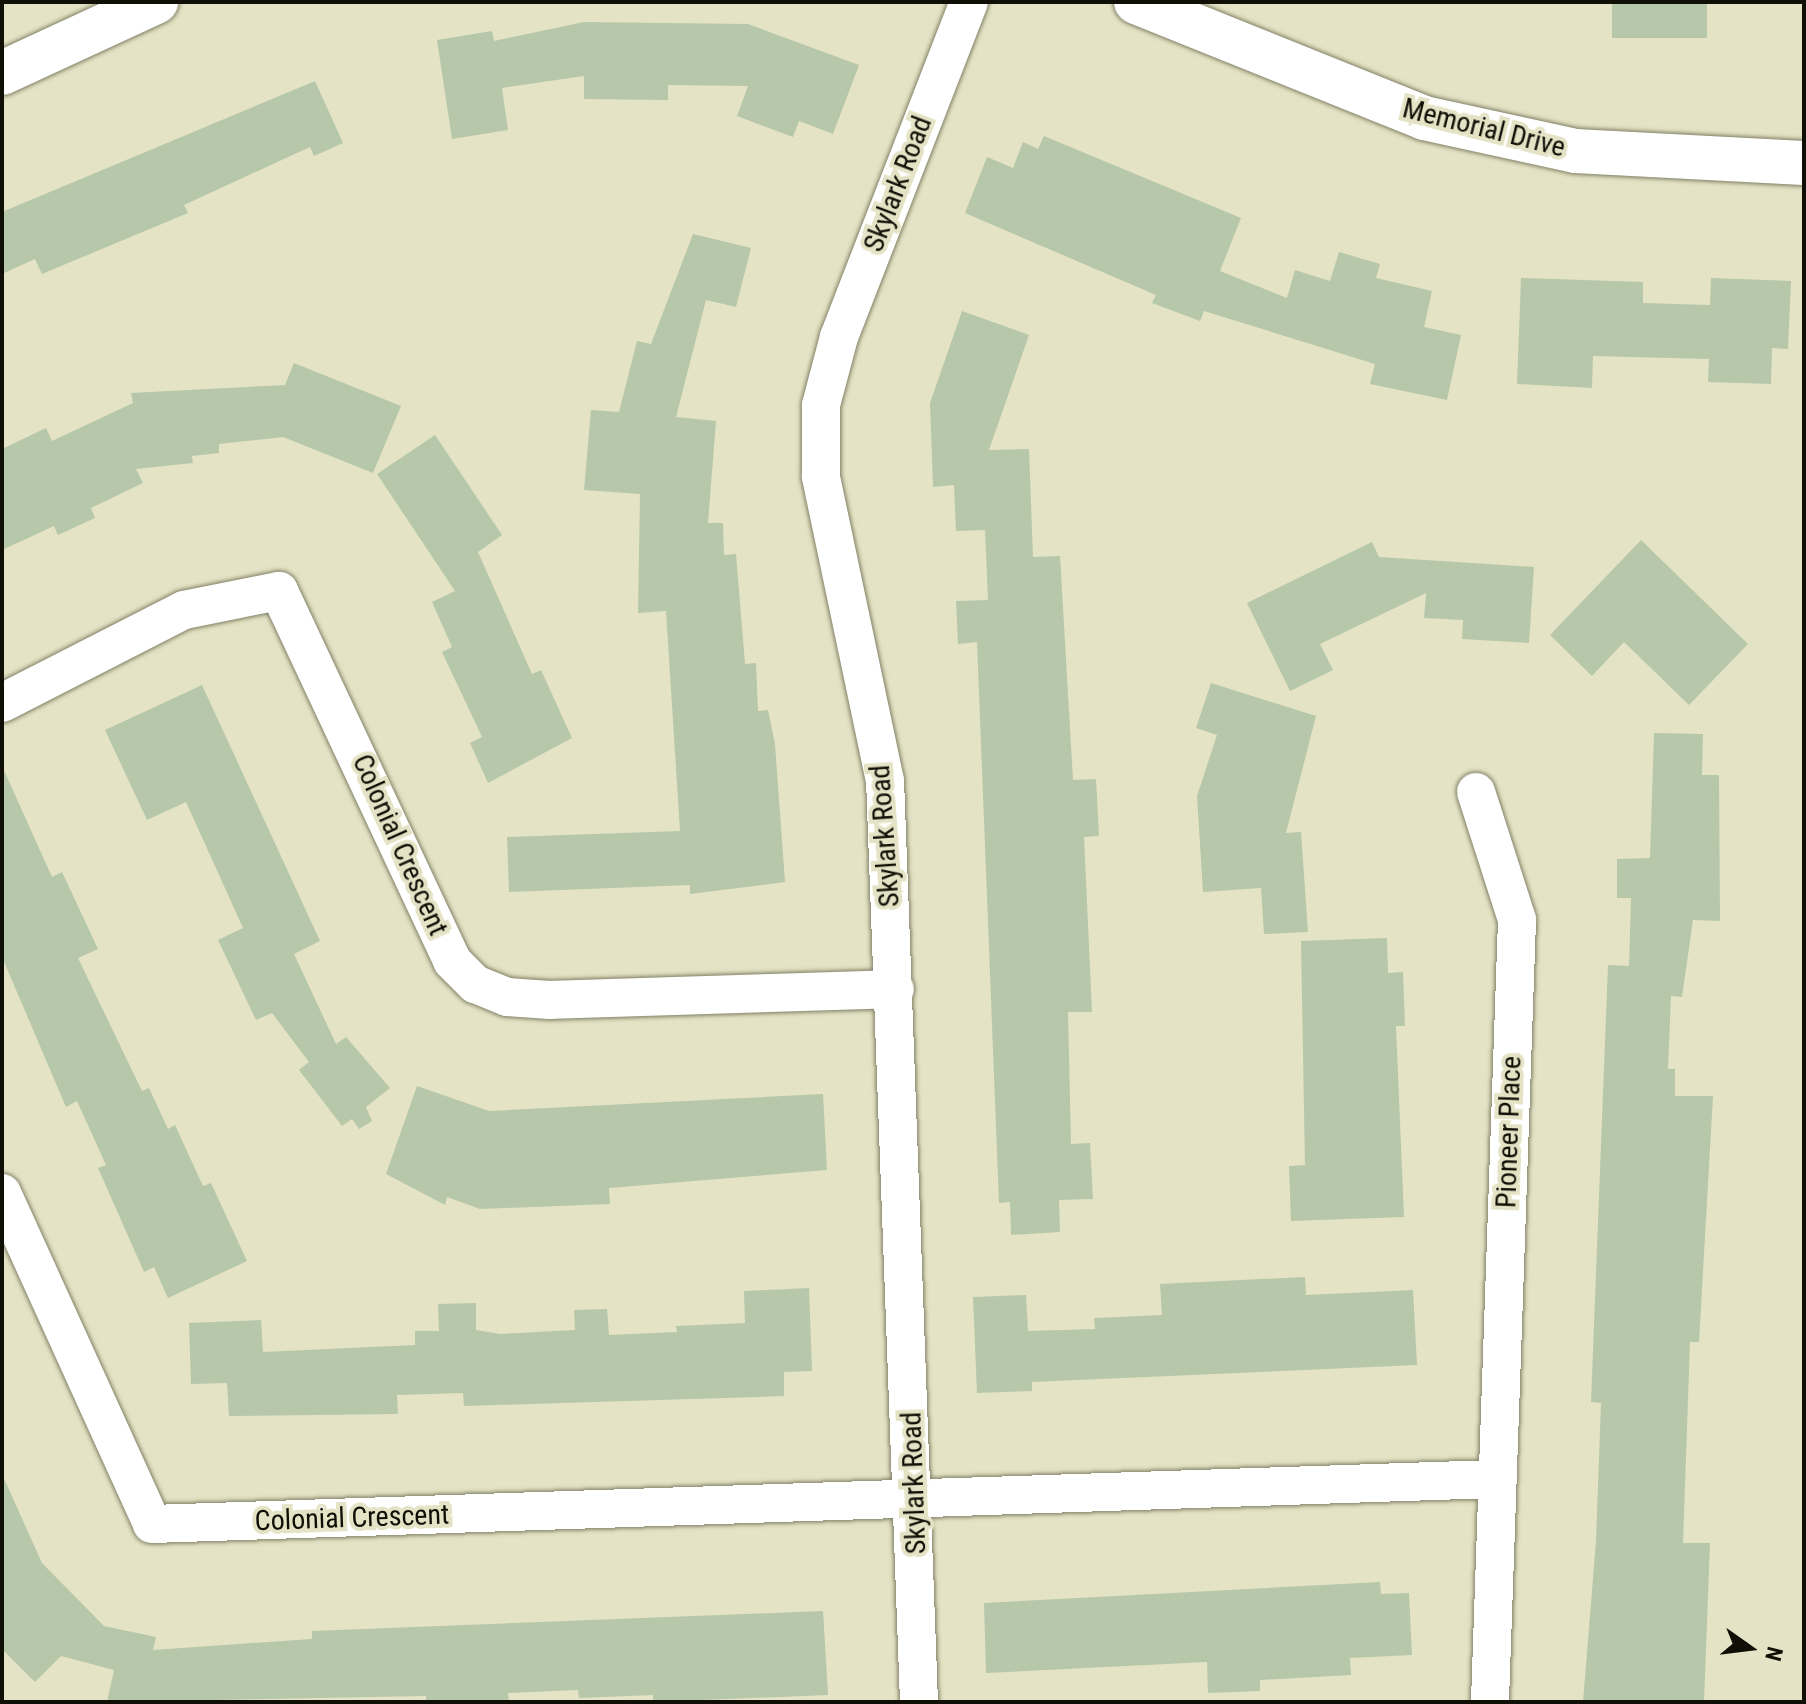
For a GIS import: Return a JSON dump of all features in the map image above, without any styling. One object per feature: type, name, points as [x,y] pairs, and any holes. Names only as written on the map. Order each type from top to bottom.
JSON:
[{"type":"main road","points":[[2,73],[102,14],[156,2]]},
{"type":"main road","name":"Memorial Drive","points":[[1136,2],[1424,118],[1575,151],[1804,163]]},
{"type":"street","name":"Skylark Road","points":[[919,1702],[916,1503],[885,781],[821,476],[821,405],[839,337],[969,2]]},
{"type":"street","name":"Colonial Crescent","points":[[2,703],[184,610],[279,591],[452,961],[475,984],[507,997],[550,1000],[895,989]]},
{"type":"street","name":"Pioneer Place","points":[[1476,792],[1517,920],[1490,1702]]},
{"type":"street","name":"Colonial Crescent","points":[[2,1193],[152,1524],[916,1503]]},
{"type":"street","points":[[916,1503],[1496,1479]]},
{"type":"building","points":[[1612,2],[1707,2],[1707,38],[1612,38]]},
{"type":"building","points":[[584,22],[748,24],[859,65],[833,134],[799,121],[793,137],[737,116],[748,86],[668,85],[668,100],[584,99],[584,76],[502,88],[508,130],[452,139],[437,40],[492,31],[494,41]]},
{"type":"building","points":[[315,81],[343,143],[314,156],[310,147],[184,205],[188,213],[42,274],[35,259],[2,274],[2,212]]},
{"type":"building","points":[[1044,136],[1241,218],[1220,271],[1287,298],[1295,270],[1330,281],[1339,252],[1380,264],[1376,278],[1432,291],[1424,327],[1461,335],[1447,400],[1370,384],[1375,364],[1204,311],[1200,321],[1152,303],[1156,295],[965,213],[987,157],[1013,168],[1023,142],[1038,149]]},
{"type":"building","points":[[693,234],[751,248],[736,307],[706,300],[676,417],[716,421],[708,523],[723,523],[724,555],[736,554],[745,664],[756,663],[758,711],[768,710],[775,744],[785,882],[690,894],[690,885],[509,892],[507,837],[680,831],[666,611],[638,613],[640,494],[584,490],[591,410],[619,412],[637,341],[651,344]]},
{"type":"building","points":[[1521,278],[1643,282],[1643,303],[1710,305],[1711,278],[1791,281],[1788,349],[1772,348],[1771,384],[1708,382],[1709,359],[1593,356],[1592,388],[1517,384]]},
{"type":"building","points":[[962,311],[1029,335],[989,450],[1029,449],[1033,557],[1060,556],[1073,780],[1096,779],[1099,836],[1084,837],[1092,1012],[1068,1012],[1071,1144],[1090,1143],[1093,1199],[1059,1200],[1060,1232],[1011,1235],[1010,1202],[999,1203],[977,642],[958,644],[956,601],[988,600],[985,530],[956,531],[954,485],[933,487],[930,403]]},
{"type":"building","points":[[294,363],[401,406],[373,473],[283,437],[219,444],[219,453],[192,456],[193,463],[136,469],[143,483],[91,508],[95,518],[58,535],[54,526],[2,550],[2,449],[46,428],[52,441],[133,403],[131,393],[285,385]]},
{"type":"building","points":[[435,435],[502,535],[478,552],[532,674],[541,670],[572,738],[488,783],[470,743],[482,737],[442,652],[452,647],[432,602],[455,591],[377,474]]},
{"type":"building","points":[[1641,540],[1748,644],[1689,705],[1624,642],[1592,676],[1550,635]]},
{"type":"building","points":[[1372,542],[1379,557],[1534,567],[1529,643],[1462,639],[1463,620],[1424,618],[1426,593],[1320,644],[1333,670],[1290,691],[1247,603]]},
{"type":"building","points":[[1211,683],[1316,716],[1286,833],[1301,832],[1308,932],[1264,934],[1261,888],[1203,892],[1197,796],[1217,735],[1196,728]]},
{"type":"building","points":[[202,685],[320,941],[294,954],[336,1044],[346,1037],[390,1088],[366,1107],[372,1121],[359,1129],[352,1119],[342,1126],[299,1070],[309,1062],[272,1013],[256,1020],[218,940],[243,928],[186,802],[147,820],[105,730]]},
{"type":"building","points":[[1654,733],[1703,734],[1702,775],[1719,775],[1720,921],[1693,920],[1682,997],[1671,996],[1668,1069],[1675,1069],[1675,1096],[1713,1096],[1699,1342],[1690,1342],[1683,1543],[1710,1543],[1704,1702],[1583,1702],[1596,1541],[1601,1403],[1591,1402],[1608,965],[1629,966],[1631,898],[1617,898],[1617,859],[1650,858]]},
{"type":"building","points":[[2,766],[52,877],[62,872],[98,949],[78,958],[142,1091],[149,1088],[168,1129],[175,1125],[203,1186],[211,1183],[247,1261],[168,1298],[154,1267],[144,1272],[98,1168],[106,1165],[77,1101],[66,1107],[2,957]]},
{"type":"building","points":[[1387,938],[1388,973],[1403,972],[1405,1026],[1396,1026],[1404,1217],[1291,1221],[1289,1166],[1305,1165],[1301,941]]},
{"type":"building","points":[[417,1086],[489,1111],[823,1094],[827,1170],[609,1188],[610,1204],[480,1209],[447,1197],[445,1205],[386,1174]]},
{"type":"building","points":[[1305,1277],[1306,1295],[1413,1290],[1417,1365],[1032,1382],[1032,1391],[977,1393],[973,1297],[1026,1295],[1028,1331],[1095,1329],[1094,1318],[1162,1315],[1160,1284]]},
{"type":"building","points":[[809,1288],[812,1371],[784,1372],[784,1396],[464,1406],[463,1393],[397,1395],[398,1414],[229,1416],[227,1383],[191,1384],[189,1323],[261,1320],[263,1352],[415,1345],[415,1331],[439,1331],[438,1304],[476,1303],[476,1330],[500,1334],[575,1330],[574,1310],[607,1309],[609,1335],[677,1332],[676,1326],[745,1323],[744,1291]]},
{"type":"building","points":[[2,1474],[42,1563],[104,1626],[156,1637],[153,1650],[312,1639],[312,1631],[823,1611],[828,1695],[653,1702],[653,1695],[579,1698],[578,1690],[508,1693],[509,1702],[426,1702],[426,1696],[107,1702],[114,1670],[61,1656],[35,1682],[2,1649]]},
{"type":"building","points":[[1380,1582],[1381,1594],[1409,1593],[1412,1655],[1350,1658],[1351,1675],[1260,1680],[1260,1691],[1208,1693],[1207,1662],[986,1673],[984,1603]]}]
